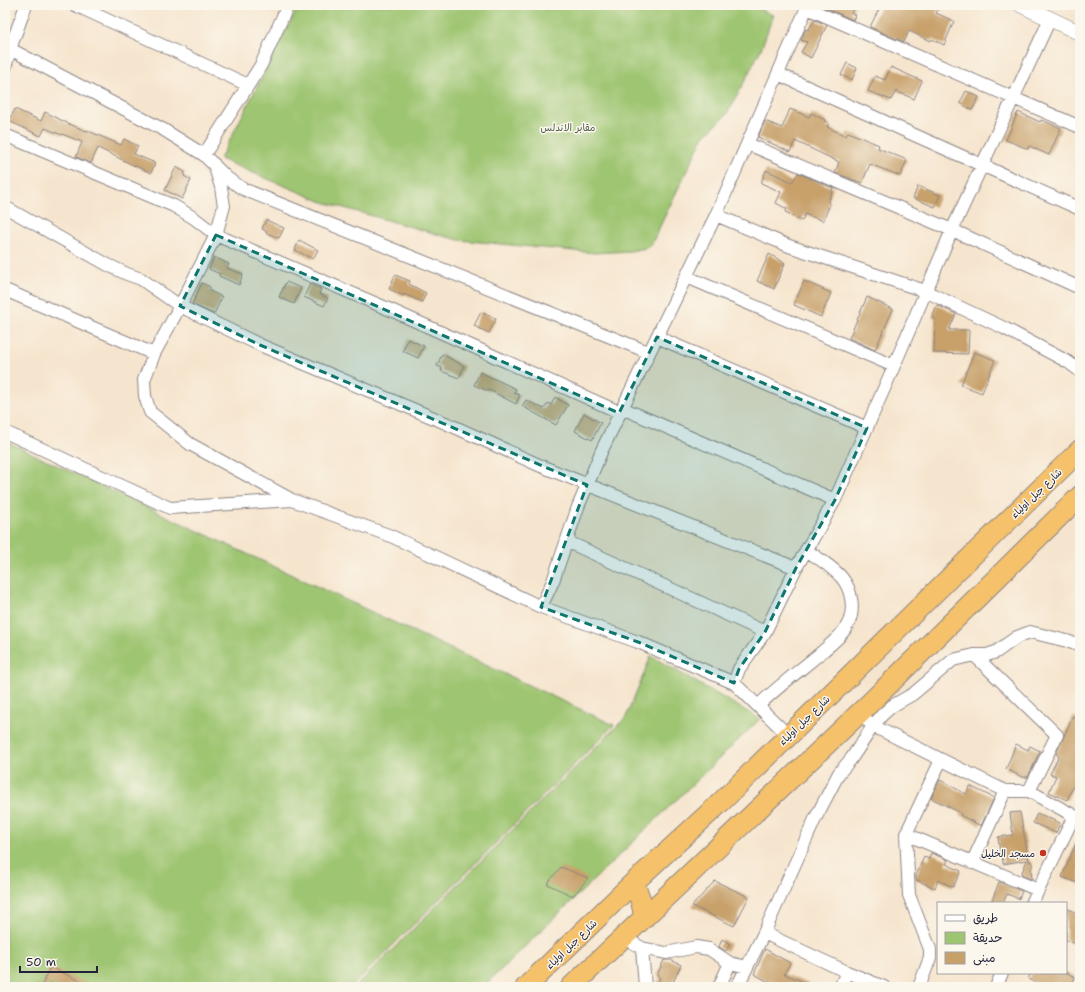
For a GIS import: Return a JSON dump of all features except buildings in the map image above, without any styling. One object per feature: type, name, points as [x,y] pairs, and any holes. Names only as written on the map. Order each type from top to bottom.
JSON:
[{"type":"highway","name":"شارع جبل اولياء","points":[[526,987],[720,803],[1080,450]]},
{"type":"highway","points":[[571,987],[676,887],[866,719],[948,627],[1080,496]]},
{"type":"highway","points":[[662,857],[676,887]]},
{"type":"highway","points":[[634,883],[641,900],[644,918]]},
{"type":"street","points":[[5,68],[10,49],[26,5]]},
{"type":"street","points":[[74,5],[248,85]]},
{"type":"street","points":[[204,155],[261,65],[288,5]]},
{"type":"street","points":[[541,607],[553,581],[587,484],[620,410],[687,277],[716,215],[808,6],[1080,127]]},
{"type":"street","points":[[1028,6],[1050,19],[1080,32]]},
{"type":"street","points":[[734,683],[739,669],[765,632],[796,568],[835,500],[952,230],[1050,19]]},
{"type":"street","points":[[10,49],[164,130],[204,155],[228,178],[243,189],[648,352]]},
{"type":"street","points":[[778,74],[1080,209]]},
{"type":"street","points":[[5,135],[174,206],[194,218],[216,235],[620,410],[835,500]]},
{"type":"street","points":[[748,144],[952,230],[1080,288]]},
{"type":"street","points":[[214,164],[221,186],[224,206],[216,235],[154,354],[144,380],[145,396],[150,412],[190,444],[292,500],[391,536],[541,607],[638,642],[734,683],[788,735]]},
{"type":"street","points":[[5,207],[108,265],[141,279],[180,306],[260,345],[587,484],[796,568]]},
{"type":"street","points":[[716,215],[789,246],[925,291],[1004,328],[1068,362],[1080,371]]},
{"type":"street","points":[[687,277],[894,366]]},
{"type":"street","points":[[5,290],[154,354]]},
{"type":"street","points":[[657,337],[867,428]]},
{"type":"street","points":[[5,432],[170,508],[292,500]]},
{"type":"street","points":[[566,542],[765,632]]},
{"type":"street","points":[[758,706],[836,639],[849,622],[852,599],[843,578],[806,550]]},
{"type":"street","points":[[866,719],[882,715],[892,706],[913,694],[953,660],[974,655],[987,655],[996,652],[1017,637],[1030,632],[1067,641],[1080,646]]},
{"type":"street","points":[[974,655],[1057,735],[1029,791]]},
{"type":"street","points":[[866,719],[941,760],[1005,791],[1029,791],[1077,817],[1032,902]]},
{"type":"street","points":[[738,987],[815,819],[839,773],[851,759],[866,719]]},
{"type":"street","points":[[919,987],[930,958],[930,949],[909,895],[906,834],[941,760]]},
{"type":"street","points":[[972,863],[1005,791]]},
{"type":"street","points":[[906,834],[1038,890]]},
{"type":"street","points":[[764,933],[847,972],[884,987]]},
{"type":"street","points":[[623,937],[642,948],[666,953],[696,947],[710,949],[730,963],[747,967]]},
{"type":"street","points":[[642,948],[645,987]]},
{"type":"street","points":[[719,987],[730,963]]},
{"type":"street","points":[[840,987],[847,972]]},
{"type":"street","points":[[996,987],[1002,974]]},
{"type":"highlighted area","points":[[216,235],[619,413],[657,337],[867,428],[835,500],[796,568],[765,632],[739,669],[734,683],[638,642],[541,607],[587,485],[260,345],[180,306]]},
{"type":"green space","name":"مقابر الاندلس","points":[[299,5],[750,5],[773,15],[762,47],[738,94],[727,114],[703,137],[651,245],[646,248],[630,251],[595,253],[459,240],[323,202],[220,159]]},
{"type":"green space","points":[[5,441],[614,725],[351,987],[5,987]]},
{"type":"green space","points":[[651,656],[760,719],[483,987],[355,987],[626,717]]},
{"type":"place","name":"مسجد الخليل","points":[[1043,853]]}]
